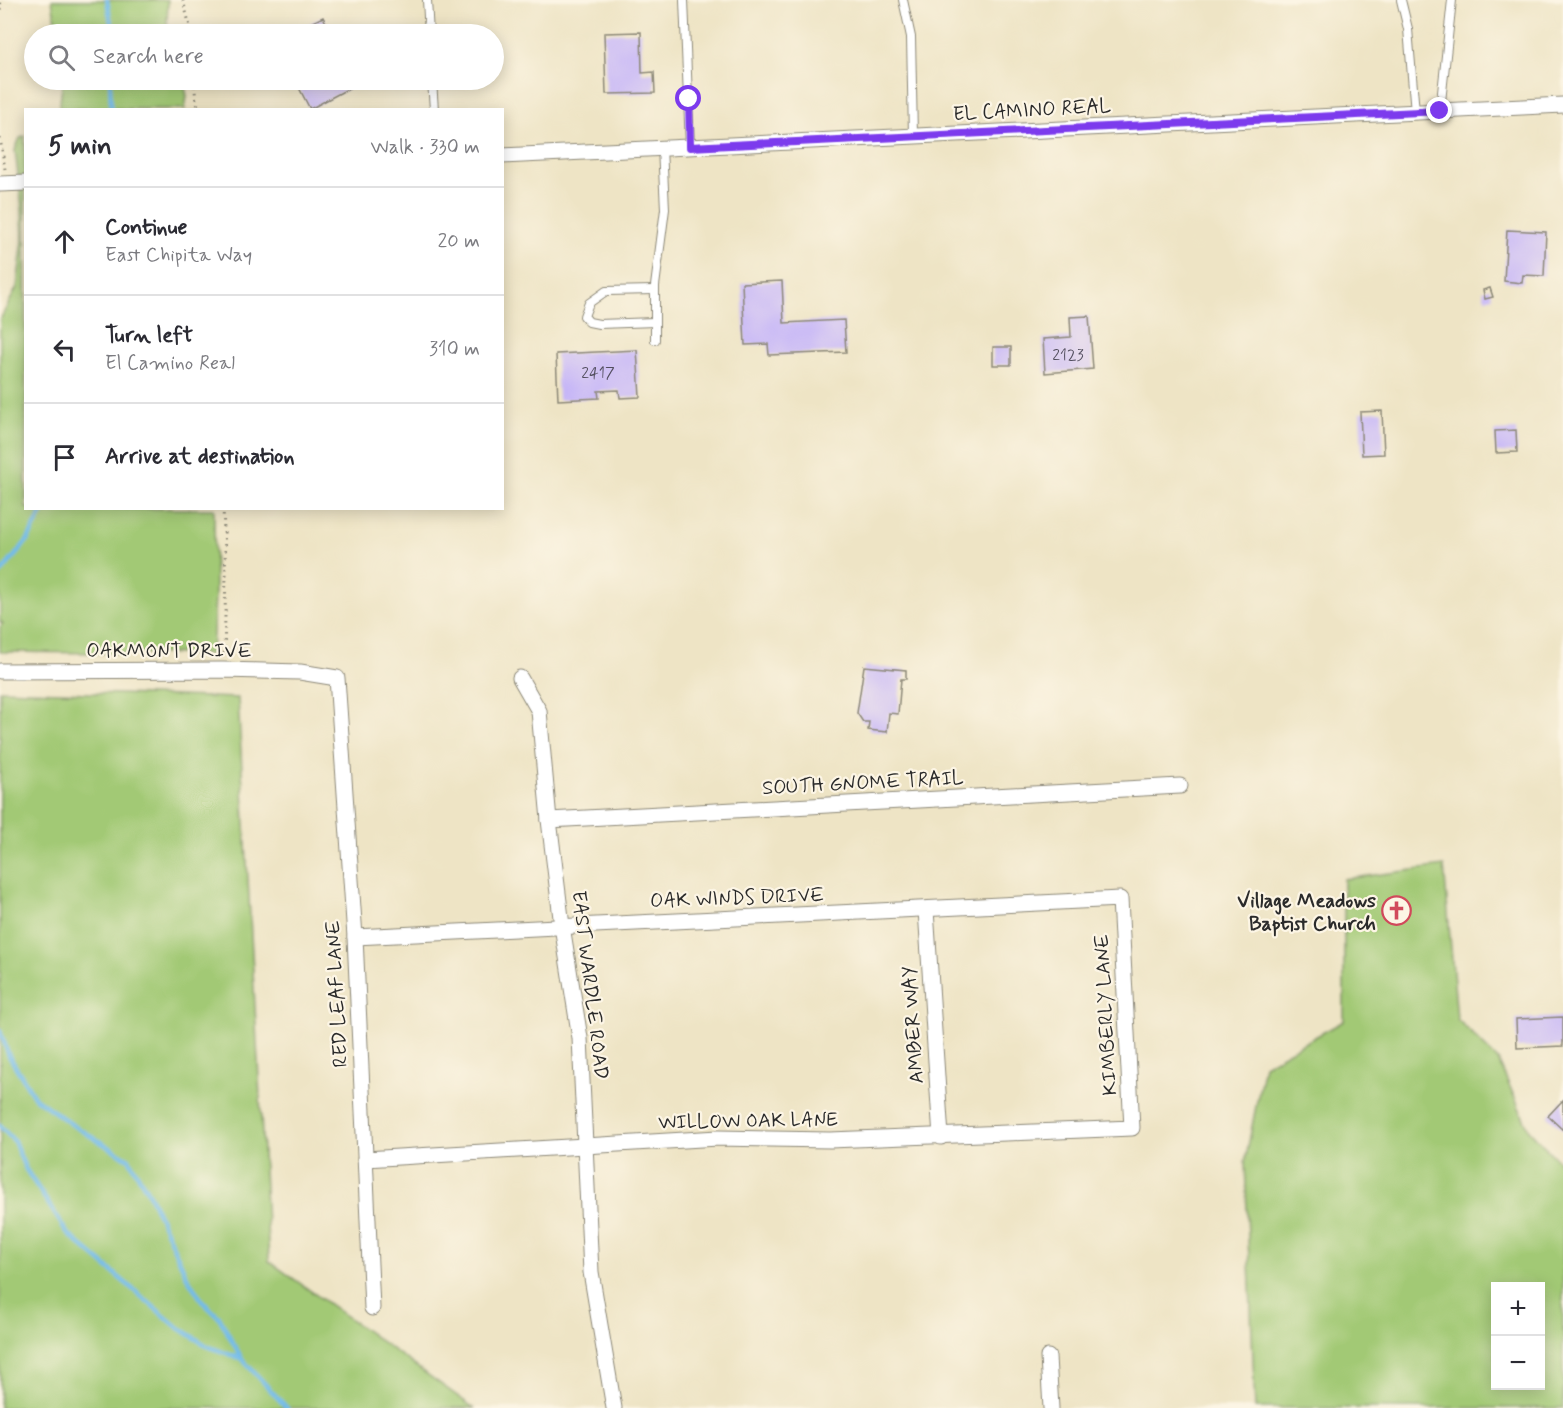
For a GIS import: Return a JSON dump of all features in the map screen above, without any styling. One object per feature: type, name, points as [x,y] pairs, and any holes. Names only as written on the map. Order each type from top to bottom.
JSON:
[{"type":"street","name":"EL CAMINO REAL","points":[[504,156],[1563,105]]},
{"type":"street","points":[[4,184],[24,183]]},
{"type":"street","name":"OAKMONT DRIVE","points":[[0,671],[223,670],[300,672],[338,678]]},
{"type":"street","name":"RED LEAF LANE","points":[[338,678],[355,937],[372,1308]]},
{"type":"street","name":"EAST WARDLE ROAD","points":[[520,678],[539,711],[562,926],[580,1038],[591,1272],[614,1408]]},
{"type":"street","name":"SOUTH GNOME TRAIL","points":[[549,820],[1180,786]]},
{"type":"street","name":"OAK WINDS DRIVE","points":[[355,937],[1120,899]]},
{"type":"street","name":"KIMBERLY LANE","points":[[1120,899],[1132,1128]]},
{"type":"street","name":"AMBER WAY","points":[[926,910],[941,1137]]},
{"type":"street","name":"WILLOW OAK LANE","points":[[365,1159],[718,1138],[830,1140],[1132,1128]]},
{"type":"street","points":[[1048,1357],[1051,1408]]},
{"type":"lane","points":[[427,0],[428,24]]},
{"type":"lane","points":[[684,0],[690,147]]},
{"type":"lane","points":[[903,0],[911,37],[913,136]]},
{"type":"lane","points":[[1401,0],[1408,29],[1415,112]]},
{"type":"lane","points":[[1440,111],[1452,0]]},
{"type":"lane","points":[[433,90],[434,108]]},
{"type":"lane","points":[[655,340],[655,290],[665,209],[662,148]]},
{"type":"lane","points":[[655,290],[606,291],[589,303],[584,316],[589,322],[599,324],[655,322]]},
{"type":"path","points":[[0,10],[1,0]]},
{"type":"path","points":[[183,0],[189,24]]},
{"type":"path","points":[[195,90],[199,108]]},
{"type":"path","points":[[0,138],[4,184]]},
{"type":"path","points":[[223,510],[226,574],[223,670]]},
{"type":"green space","points":[[52,0],[168,0],[167,24],[57,24]]},
{"type":"green space","points":[[62,90],[186,90],[187,96],[185,108],[59,108]]},
{"type":"green space","points":[[24,136],[24,510],[214,510],[215,595],[212,654],[0,652],[0,627],[3,623],[0,622],[0,320],[17,287],[23,240],[22,207],[15,150],[20,138]]},
{"type":"green space","points":[[0,690],[238,698],[269,1261],[474,1408],[0,1408]]},
{"type":"green space","points":[[1444,866],[1457,1019],[1498,1060],[1529,1130],[1563,1166],[1563,1408],[1255,1408],[1245,1162],[1264,1065],[1344,1021],[1344,879]]},
{"type":"building","points":[[323,17],[327,24],[309,24]]},
{"type":"building","points":[[641,32],[642,73],[654,72],[655,93],[606,94],[604,33]]},
{"type":"building","points":[[300,90],[346,90],[312,108],[309,108]]},
{"type":"building","points":[[1507,230],[1546,232],[1544,276],[1523,275],[1522,283],[1504,281]]},
{"type":"building","points":[[782,281],[784,323],[844,320],[846,352],[769,355],[768,344],[745,345],[742,283]]},
{"type":"building","points":[[1490,288],[1493,297],[1485,299],[1483,290]]},
{"type":"building","points":[[1089,316],[1093,369],[1045,373],[1043,339],[1071,337],[1070,317]]},
{"type":"building","points":[[993,347],[1011,347],[1011,365],[993,365]]},
{"type":"building","points":[[637,350],[640,397],[620,398],[619,390],[598,391],[599,398],[558,400],[556,354]]},
{"type":"building","points":[[1382,411],[1384,454],[1362,455],[1360,412]]},
{"type":"building","points":[[1516,430],[1517,452],[1496,453],[1495,431]]},
{"type":"building","points":[[864,666],[906,670],[906,679],[901,679],[898,714],[889,713],[887,732],[868,730],[869,722],[863,722],[857,713]]},
{"type":"building","points":[[1563,1017],[1563,1046],[1517,1048],[1516,1019]]},
{"type":"building","points":[[1563,1100],[1563,1130],[1548,1116]]},
{"type":"waterway","points":[[107,0],[111,24]]},
{"type":"waterway","points":[[110,90],[111,108]]},
{"type":"waterway","points":[[0,574],[27,541],[44,510]]},
{"type":"waterway","points":[[0,1031],[9,1056],[35,1098],[74,1126],[129,1159],[150,1196],[187,1277],[203,1302],[219,1317],[242,1359]]},
{"type":"waterway","points":[[0,1126],[14,1141],[25,1168],[68,1234],[175,1325],[207,1346],[242,1359],[287,1408]]},
{"type":"place","name":"Village Meadows Baptist Church","points":[[1397,911]]},
{"type":"route","points":[[689,99],[690,147],[1440,111]]}]
